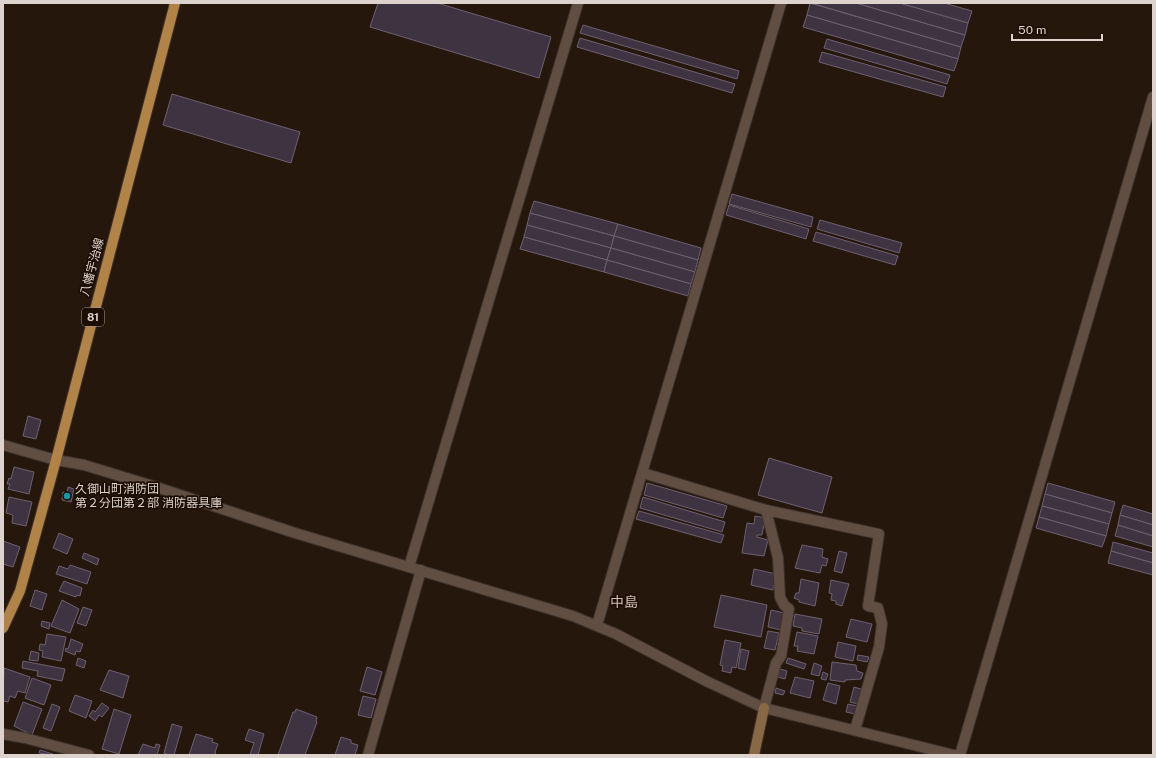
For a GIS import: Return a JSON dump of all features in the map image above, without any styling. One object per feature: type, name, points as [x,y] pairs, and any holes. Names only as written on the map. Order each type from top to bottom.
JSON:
[{"type":"main road","name":"八幡宇治線","points":[[3,628],[20,591],[56,460],[175,3]]},
{"type":"street","points":[[409,567],[578,3]]},
{"type":"street","points":[[597,625],[781,3]]},
{"type":"street","points":[[960,755],[1153,97]]},
{"type":"street","points":[[3,445],[56,460],[84,465],[295,533],[552,609],[597,625],[764,708],[954,755]]},
{"type":"street","points":[[643,473],[766,510],[879,534],[868,606],[878,608],[882,624],[879,647],[855,730]]},
{"type":"street","points":[[754,755],[764,708],[776,663],[781,656],[790,609],[784,604],[780,597],[778,558],[766,510]]},
{"type":"street","points":[[368,755],[421,570]]},
{"type":"street","points":[[3,734],[25,738],[89,755]]},
{"type":"building","points":[[378,3],[437,3],[551,37],[539,78],[370,27]]},
{"type":"building","points":[[810,3],[961,47],[958,59],[807,15]]},
{"type":"building","points":[[811,3],[856,3],[965,35],[961,47]]},
{"type":"building","points":[[856,3],[900,3],[968,23],[965,35]]},
{"type":"building","points":[[900,3],[944,3],[972,11],[968,23]]},
{"type":"building","points":[[807,15],[958,59],[954,71],[803,27]]},
{"type":"building","points":[[583,25],[739,71],[737,79],[580,33]]},
{"type":"building","points":[[580,38],[735,84],[732,93],[577,47]]},
{"type":"building","points":[[827,39],[950,75],[947,84],[824,48]]},
{"type":"building","points":[[822,52],[946,87],[943,97],[819,62]]},
{"type":"building","points":[[172,94],[300,132],[291,163],[163,125]]},
{"type":"building","points":[[732,194],[813,217],[811,227],[729,204]]},
{"type":"building","points":[[534,201],[618,224],[614,236],[530,213]]},
{"type":"building","points":[[729,205],[809,229],[806,239],[726,215]]},
{"type":"building","points":[[530,213],[614,236],[611,248],[527,225]]},
{"type":"building","points":[[820,220],[902,243],[899,253],[817,229]]},
{"type":"building","points":[[618,224],[701,248],[698,260],[614,236]]},
{"type":"building","points":[[527,225],[611,248],[607,260],[524,237]]},
{"type":"building","points":[[816,232],[898,256],[895,265],[813,241]]},
{"type":"building","points":[[614,236],[698,260],[695,272],[611,248]]},
{"type":"building","points":[[524,237],[607,260],[604,272],[520,249]]},
{"type":"building","points":[[611,248],[695,272],[691,284],[607,260]]},
{"type":"building","points":[[607,260],[691,284],[688,296],[604,272]]},
{"type":"building","points":[[28,416],[41,420],[36,439],[23,436]]},
{"type":"building","points":[[769,458],[832,477],[822,513],[758,495]]},
{"type":"building","points":[[14,467],[34,472],[29,494],[8,489],[10,484],[7,484],[9,478],[11,479]]},
{"type":"building","points":[[647,483],[727,506],[723,518],[644,495]]},
{"type":"building","points":[[1048,483],[1115,502],[1112,513],[1045,494]]},
{"type":"building","name":"久御山町消防団 第２分団第２部 消防器具庫","points":[[68,487],[74,489],[71,502],[62,500],[63,492],[67,493]]},
{"type":"building","points":[[1045,494],[1112,513],[1109,524],[1042,506]]},
{"type":"building","points":[[9,497],[32,502],[26,526],[12,523],[13,515],[6,513]]},
{"type":"building","points":[[643,497],[725,522],[722,532],[640,508]]},
{"type":"building","points":[[1123,505],[1153,514],[1153,525],[1120,515]]},
{"type":"building","points":[[1042,506],[1109,524],[1106,536],[1039,517]]},
{"type":"building","points":[[639,511],[724,535],[721,543],[636,519]]},
{"type":"building","points":[[1120,515],[1153,525],[1153,536],[1118,525]]},
{"type":"building","points":[[755,516],[765,518],[762,535],[757,535],[757,537],[768,540],[764,556],[742,553],[747,523],[754,524]]},
{"type":"building","points":[[1039,517],[1106,536],[1102,547],[1036,528]]},
{"type":"building","points":[[1118,525],[1153,536],[1153,547],[1115,536]]},
{"type":"building","points":[[59,533],[73,539],[67,554],[53,548]]},
{"type":"building","points":[[3,541],[20,547],[13,567],[3,564]]},
{"type":"building","points":[[1113,542],[1153,553],[1153,563],[1111,551]]},
{"type":"building","points":[[802,545],[823,549],[822,557],[828,559],[826,566],[822,565],[820,573],[795,568]]},
{"type":"building","points":[[839,551],[847,553],[842,573],[834,571]]},
{"type":"building","points":[[1111,551],[1153,563],[1153,575],[1108,563]]},
{"type":"building","points":[[84,553],[99,559],[97,565],[82,558]]},
{"type":"building","points":[[70,565],[91,572],[87,584],[56,574],[59,566],[68,569]]},
{"type":"building","points":[[754,569],[776,574],[773,590],[751,585]]},
{"type":"building","points":[[801,579],[819,583],[815,606],[799,602],[799,600],[794,598],[796,593],[799,593]]},
{"type":"building","points":[[831,580],[849,584],[842,606],[836,604],[836,601],[831,600],[832,594],[829,593]]},
{"type":"building","points":[[64,581],[82,588],[80,596],[77,595],[76,597],[59,591]]},
{"type":"building","points":[[35,590],[47,594],[42,610],[30,606]]},
{"type":"building","points":[[721,595],[767,605],[761,637],[714,627]]},
{"type":"building","points":[[62,600],[79,609],[70,633],[51,626]]},
{"type":"building","points":[[83,607],[92,610],[86,626],[77,623]]},
{"type":"building","points":[[771,610],[784,613],[781,630],[768,627]]},
{"type":"building","points":[[795,614],[822,619],[819,634],[802,631],[802,628],[793,626]]},
{"type":"building","points":[[851,619],[872,624],[867,642],[846,637]]},
{"type":"building","points":[[42,621],[50,623],[49,629],[41,626]]},
{"type":"building","points":[[768,631],[779,633],[775,650],[764,648]]},
{"type":"building","points":[[797,632],[818,636],[814,654],[797,651],[798,646],[794,646]]},
{"type":"building","points":[[47,634],[66,637],[61,661],[42,657],[43,651],[39,650],[40,644],[45,645]]},
{"type":"building","points":[[71,639],[83,644],[80,652],[76,651],[75,655],[65,651],[66,648],[68,649]]},
{"type":"building","points":[[725,640],[741,643],[736,668],[732,667],[731,673],[722,671],[723,666],[720,665]]},
{"type":"building","points":[[838,642],[856,646],[853,661],[835,657]]},
{"type":"building","points":[[741,649],[749,651],[745,670],[738,668]]},
{"type":"building","points":[[31,651],[39,653],[38,661],[29,660]]},
{"type":"building","points":[[858,655],[869,657],[867,662],[857,660]]},
{"type":"building","points":[[78,658],[86,661],[84,668],[76,665]]},
{"type":"building","points":[[788,658],[806,664],[804,669],[786,663]]},
{"type":"building","points":[[23,661],[65,669],[62,681],[37,676],[38,671],[22,668]]},
{"type":"building","points":[[832,662],[856,665],[857,671],[863,673],[861,679],[845,680],[845,682],[830,680]]},
{"type":"building","points":[[814,663],[822,666],[819,676],[811,674]]},
{"type":"building","points":[[367,667],[382,672],[375,695],[360,691]]},
{"type":"building","points":[[4,668],[30,677],[25,693],[18,691],[15,698],[10,696],[8,702],[3,701]]},
{"type":"building","points":[[780,669],[787,671],[785,679],[778,677]]},
{"type":"building","points":[[109,670],[129,676],[123,698],[100,690]]},
{"type":"building","points":[[823,672],[828,674],[826,680],[821,679]]},
{"type":"building","points":[[795,677],[814,681],[810,698],[790,693]]},
{"type":"building","points":[[32,678],[51,685],[44,705],[25,698]]},
{"type":"building","points":[[828,683],[840,686],[836,704],[823,700]]},
{"type":"building","points":[[854,687],[861,689],[858,704],[850,702]]},
{"type":"building","points":[[776,688],[785,691],[783,695],[775,693]]},
{"type":"building","points":[[75,695],[92,701],[86,718],[69,711]]},
{"type":"building","points":[[363,696],[376,699],[371,718],[358,715]]},
{"type":"building","points":[[23,702],[42,709],[32,735],[14,726]]},
{"type":"building","points":[[102,703],[109,708],[102,717],[99,715],[95,721],[89,716],[93,710],[95,712]]},
{"type":"building","points":[[52,704],[60,707],[51,731],[43,728]]},
{"type":"building","points":[[848,704],[857,706],[855,714],[846,712]]},
{"type":"building","points":[[114,709],[131,715],[119,754],[102,749]]},
{"type":"building","points":[[296,709],[317,717],[317,722],[305,755],[278,755],[293,712],[295,712]]},
{"type":"building","points":[[172,724],[182,727],[174,755],[169,755],[164,753]]},
{"type":"building","points":[[249,729],[264,734],[258,755],[250,755],[254,743],[245,740]]},
{"type":"building","points":[[196,734],[213,739],[212,742],[218,744],[215,752],[216,755],[189,755]]},
{"type":"building","points":[[341,737],[351,740],[351,743],[358,745],[355,755],[335,755]]},
{"type":"building","points":[[143,744],[155,748],[156,744],[160,745],[157,755],[138,755]]},
{"type":"building","points":[[40,750],[53,754],[53,755],[39,753]]},
{"type":"place","name":"久御山町消防団 第２分団第２部 消防器具庫","points":[[67,496]]},
{"type":"district","name":"中島","points":[[624,602]]}]
